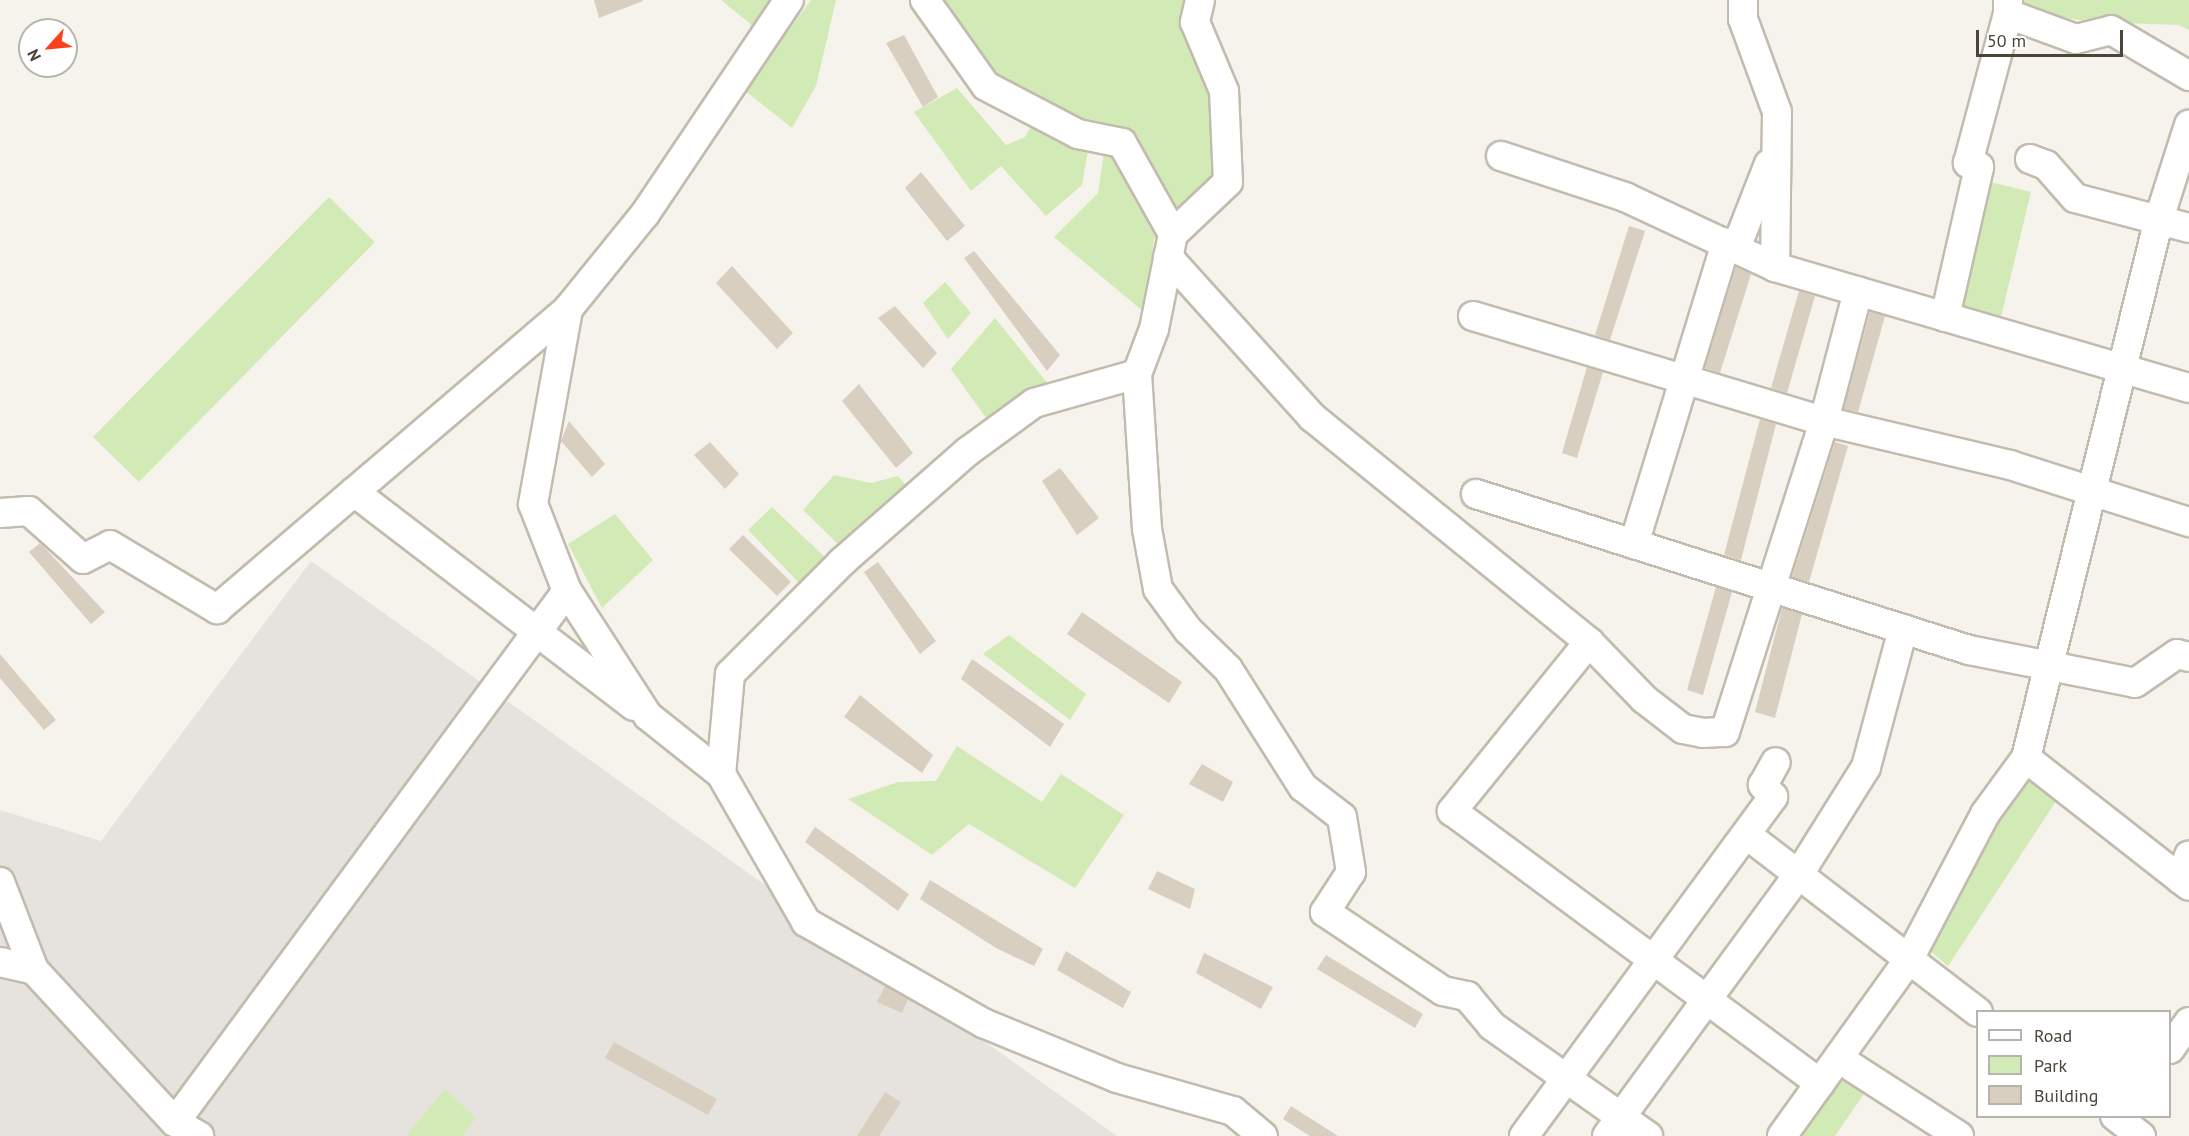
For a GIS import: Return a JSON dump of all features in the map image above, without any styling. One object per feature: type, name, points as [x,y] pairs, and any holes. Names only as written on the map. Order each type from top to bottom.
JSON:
[{"type":"street","points":[[0,513],[29,511],[83,559],[110,545],[217,609],[568,309],[645,214],[789,0]]},
{"type":"street","points":[[925,0],[986,86],[1078,134],[1122,143],[1170,245],[1312,417],[1589,642],[1644,699],[1683,729],[1725,732],[1824,421],[1858,291]]},
{"type":"street","points":[[1200,0],[1195,22],[1224,91],[1228,182],[1170,245],[1154,329],[1137,374],[1147,529],[1158,589],[1188,630],[1228,669],[1303,787],[1342,817],[1351,872],[1325,912],[1443,991],[1467,996],[1492,1026],[1567,1076],[1614,1126],[1648,1136]]},
{"type":"street","points":[[1743,0],[1743,19],[1777,112],[1774,151],[1775,267]]},
{"type":"street","points":[[1945,317],[1979,167],[1968,163],[2008,7],[2076,39],[2111,30],[2189,76]]},
{"type":"street","points":[[1782,1136],[1909,959],[1985,814],[2026,758],[2045,665],[2092,494],[2159,219],[2189,125]]},
{"type":"street","points":[[1634,544],[1684,379],[1731,246],[1774,151]]},
{"type":"street","points":[[1501,156],[1625,197],[1775,267],[2189,388]]},
{"type":"street","points":[[2030,159],[2046,165],[2075,198],[2189,228]]},
{"type":"street","points":[[568,309],[533,504],[567,591],[648,716]]},
{"type":"street","points":[[1473,316],[1824,421],[1999,462],[2092,494],[2189,522]]},
{"type":"street","points":[[721,774],[730,674],[842,562],[967,452],[1034,404],[1137,374]]},
{"type":"street","points":[[354,492],[721,774],[806,921],[983,1023],[1117,1078],[1233,1111],[1263,1136]]},
{"type":"street","points":[[1476,494],[1969,651],[2135,683],[2177,654],[2189,657]]},
{"type":"street","points":[[175,1122],[567,591]]},
{"type":"street","points":[[1614,1126],[1799,874],[1866,767],[1903,629]]},
{"type":"street","points":[[1589,642],[1452,811],[1820,1083]]},
{"type":"street","points":[[2026,758],[2186,874]]},
{"type":"street","points":[[1524,1136],[1748,835],[1773,797],[1763,785],[1776,762]]},
{"type":"street","points":[[1748,835],[1977,1010]]},
{"type":"street","points":[[0,882],[34,970],[175,1122],[199,1136]]},
{"type":"street","points":[[0,962],[34,970]]},
{"type":"street","points":[[2171,1046],[2189,1022]]},
{"type":"street","points":[[1838,1058],[1959,1136]]},
{"type":"street","points":[[2115,1122],[2141,1136]]},
{"type":"shaded area","points":[[311,561],[1117,1136],[0,1136],[0,810],[101,841]]},
{"type":"green space","points":[[721,0],[771,0],[753,26]]},
{"type":"green space","points":[[811,0],[836,0],[816,86],[792,128],[744,90]]},
{"type":"green space","points":[[930,0],[1190,0],[1210,89],[1214,175],[1154,239],[1144,312],[1054,237],[1098,193],[1107,131],[994,74]]},
{"type":"green space","points":[[2023,0],[2189,0],[2189,30],[2179,25],[2093,22],[2025,12]]},
{"type":"green space","points":[[957,88],[1006,145],[1025,137],[1034,121],[1089,145],[1082,185],[1046,216],[1001,166],[971,191],[914,112]]},
{"type":"green space","points":[[1990,182],[2031,192],[2000,321],[1959,311]]},
{"type":"green space","points":[[329,197],[375,242],[139,482],[93,437]]},
{"type":"green space","points":[[945,282],[971,313],[948,339],[923,303]]},
{"type":"green space","points":[[995,318],[1049,385],[989,422],[951,369]]},
{"type":"green space","points":[[834,475],[871,483],[898,476],[910,490],[843,549],[803,510]]},
{"type":"green space","points":[[772,507],[829,561],[804,588],[748,530]]},
{"type":"green space","points":[[615,514],[653,560],[602,608],[568,544]]},
{"type":"green space","points":[[1009,635],[1086,694],[1070,720],[983,654]]},
{"type":"green space","points":[[957,746],[1042,802],[1061,774],[1124,815],[1075,888],[969,824],[932,855],[848,799],[898,782],[936,781]]},
{"type":"green space","points":[[2033,777],[2058,798],[1948,966],[1928,949],[2000,820]]},
{"type":"green space","points":[[1838,1076],[1870,1085],[1835,1136],[1793,1136]]},
{"type":"green space","points":[[445,1089],[476,1118],[462,1136],[406,1136]]},
{"type":"building","points":[[594,0],[643,0],[643,1],[599,18]]},
{"type":"building","points":[[904,35],[938,97],[923,107],[886,43]]},
{"type":"building","points":[[921,172],[965,226],[947,241],[905,188]]},
{"type":"building","points":[[1629,226],[1645,231],[1610,340],[1595,335]]},
{"type":"building","points":[[974,251],[1060,355],[1047,371],[964,258]]},
{"type":"building","points":[[732,266],[793,333],[777,349],[716,283]]},
{"type":"building","points":[[1736,267],[1751,274],[1720,373],[1705,368]]},
{"type":"building","points":[[1799,291],[1815,296],[1787,393],[1771,388]]},
{"type":"building","points":[[895,306],[937,353],[923,368],[878,318]]},
{"type":"building","points":[[1870,312],[1885,316],[1858,412],[1844,409]]},
{"type":"building","points":[[1587,367],[1603,372],[1577,458],[1562,453]]},
{"type":"building","points":[[859,384],[913,453],[896,468],[842,401]]},
{"type":"building","points":[[1760,419],[1776,424],[1741,560],[1724,555]]},
{"type":"building","points":[[569,421],[605,464],[592,477],[561,441]]},
{"type":"building","points":[[710,442],[739,474],[725,489],[694,455]]},
{"type":"building","points":[[1835,442],[1848,446],[1809,582],[1792,577]]},
{"type":"building","points":[[1060,468],[1099,518],[1077,535],[1042,481]]},
{"type":"building","points":[[743,535],[791,582],[777,596],[729,549]]},
{"type":"building","points":[[40,543],[105,612],[91,624],[29,552]]},
{"type":"building","points":[[878,562],[936,641],[920,654],[864,572]]},
{"type":"building","points":[[1716,587],[1732,592],[1703,695],[1687,690]]},
{"type":"building","points":[[1782,608],[1802,614],[1775,718],[1755,712]]},
{"type":"building","points":[[1082,612],[1182,682],[1169,703],[1067,634]]},
{"type":"building","points":[[0,654],[56,720],[44,730],[0,678]]},
{"type":"building","points":[[972,659],[1064,724],[1050,747],[961,679]]},
{"type":"building","points":[[860,695],[933,755],[922,773],[844,717]]},
{"type":"building","points":[[1202,764],[1233,782],[1223,802],[1189,784]]},
{"type":"building","points":[[815,827],[909,894],[898,911],[805,842]]},
{"type":"building","points":[[1157,871],[1195,889],[1190,909],[1148,889]]},
{"type":"building","points":[[930,880],[1043,949],[1034,966],[996,948],[920,899]]},
{"type":"building","points":[[1066,951],[1131,992],[1123,1008],[1057,970]]},
{"type":"building","points":[[1204,953],[1273,987],[1261,1009],[1196,973]]},
{"type":"building","points":[[1326,955],[1423,1014],[1415,1028],[1317,969]]},
{"type":"building","points":[[885,986],[908,999],[902,1013],[877,1002]]},
{"type":"building","points":[[614,1042],[717,1099],[708,1115],[605,1058]]},
{"type":"building","points":[[885,1092],[901,1102],[879,1136],[857,1136]]},
{"type":"building","points":[[1291,1106],[1338,1136],[1310,1136],[1283,1119]]}]
